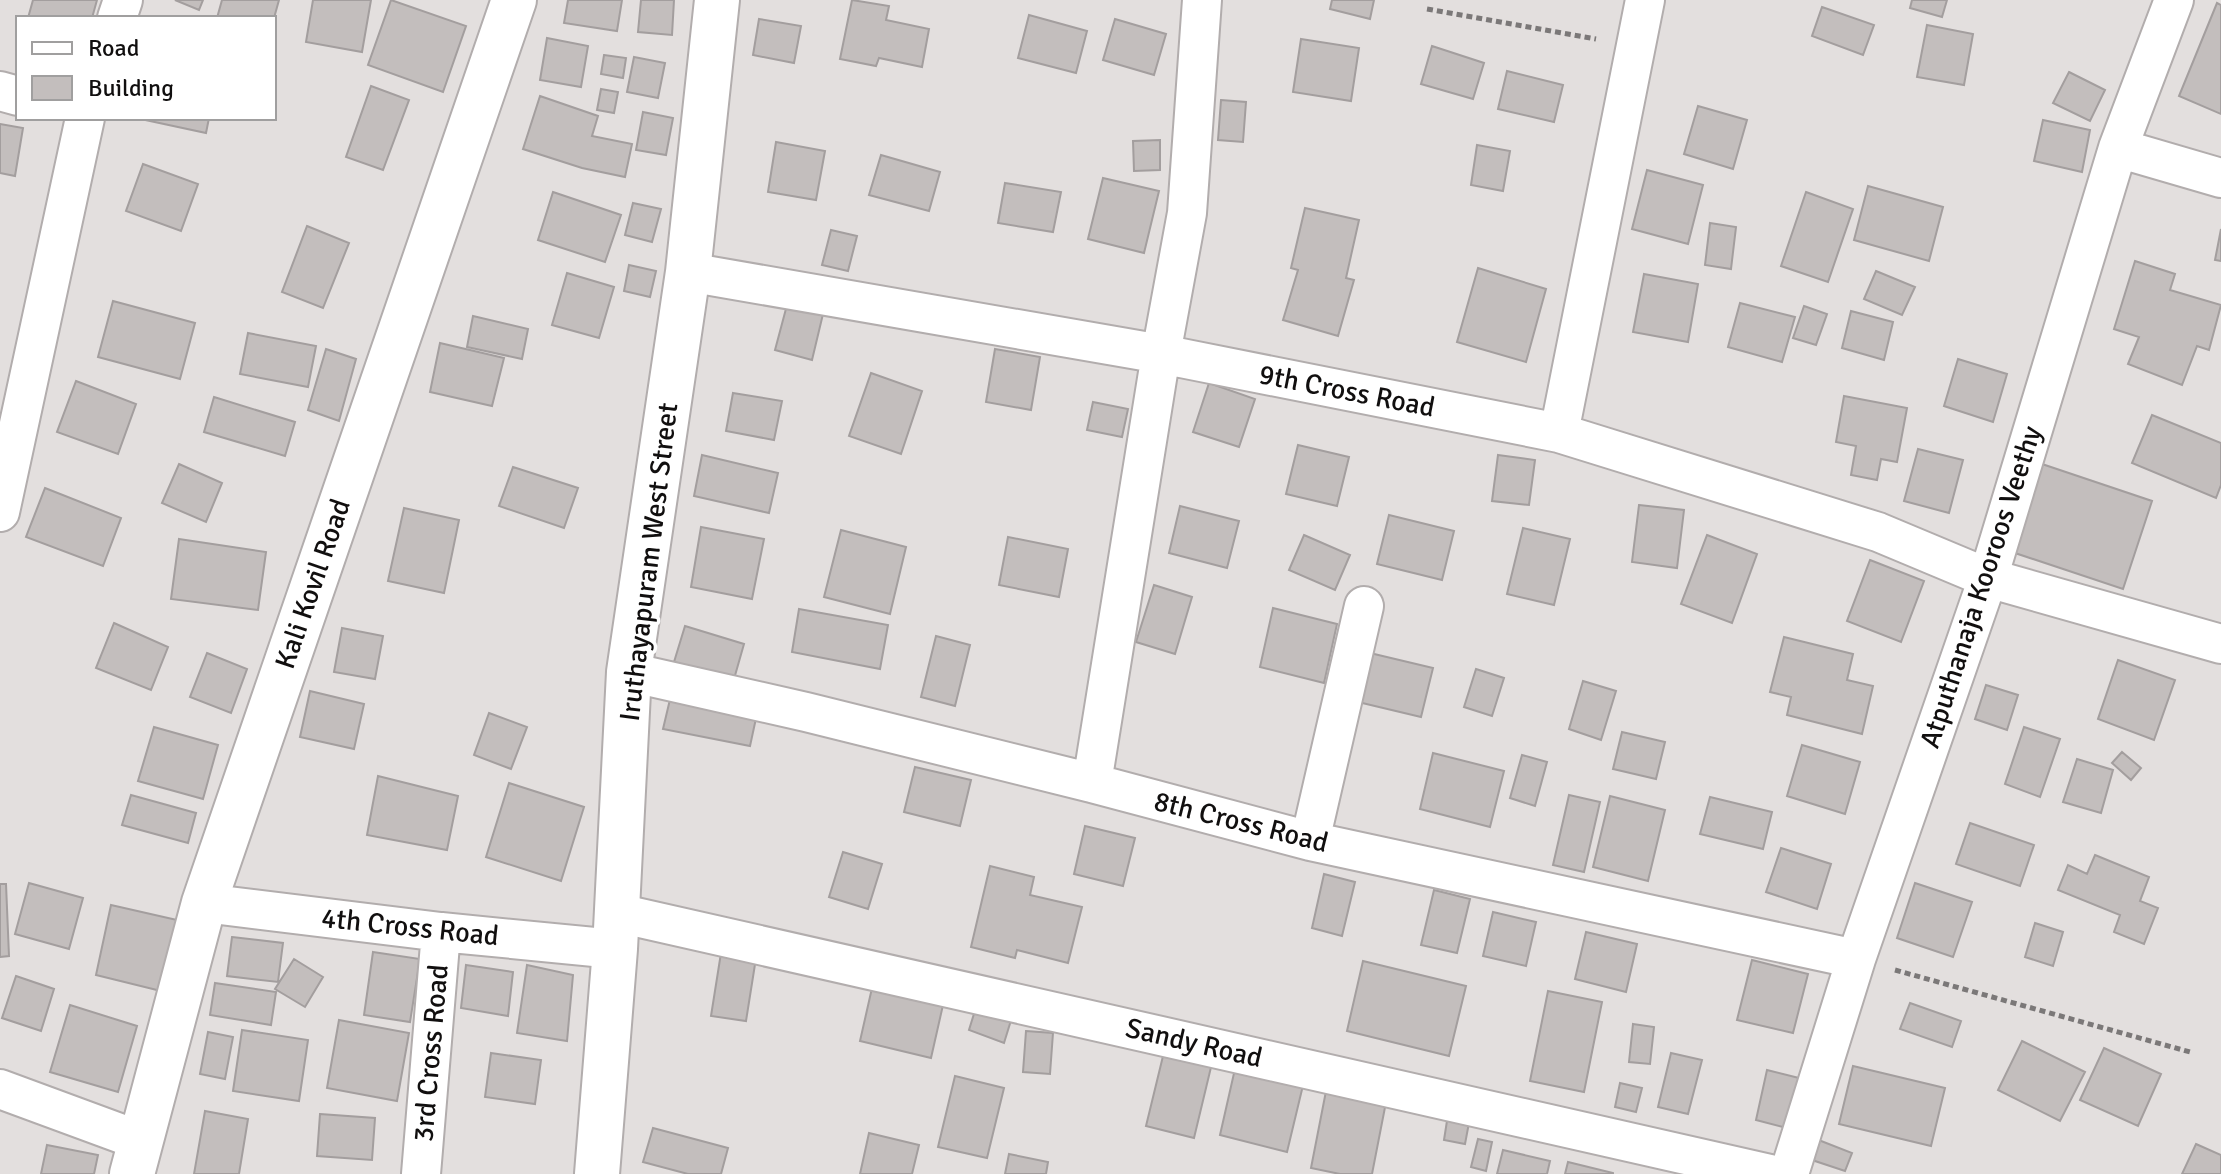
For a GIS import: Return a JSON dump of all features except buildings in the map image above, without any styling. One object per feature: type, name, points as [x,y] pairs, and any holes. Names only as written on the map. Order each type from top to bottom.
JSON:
[{"type":"street","name":"Kali Kovil Road","points":[[137,1158],[204,903],[514,0]]},
{"type":"street","name":"Iruthayapuram West Street","points":[[597,1174],[616,931],[629,672],[688,272],[717,0]]},
{"type":"street","points":[[1092,783],[1161,354],[1187,213],[1202,0]]},
{"type":"street","points":[[1559,433],[1645,0]]},
{"type":"street","name":"Atputhanaja Kooroos Veethy","points":[[1789,1174],[1856,959],[1988,578],[2118,148],[2174,0]]},
{"type":"street","points":[[0,512],[85,120]]},
{"type":"street","points":[[2118,148],[2221,178]]},
{"type":"street","name":"9th Cross Road","points":[[688,272],[1161,354],[1559,433],[1878,532],[1988,578],[2221,644]]},
{"type":"street","points":[[1310,841],[1364,606]]},
{"type":"street","name":"8th Cross Road","points":[[629,672],[806,712],[1310,841],[1856,959]]},
{"type":"street","name":"4th Cross Road","points":[[204,903],[441,932],[616,931]]},
{"type":"street","name":"Sandy Road","points":[[616,931],[1770,1174]]},
{"type":"street","name":"3rd Cross Road","points":[[421,1174],[441,932]]},
{"type":"street","points":[[0,1089],[137,1158]]},
{"type":"path","points":[[1427,9],[1636,46]]},
{"type":"path","points":[[1856,959],[2190,1052]]}]
